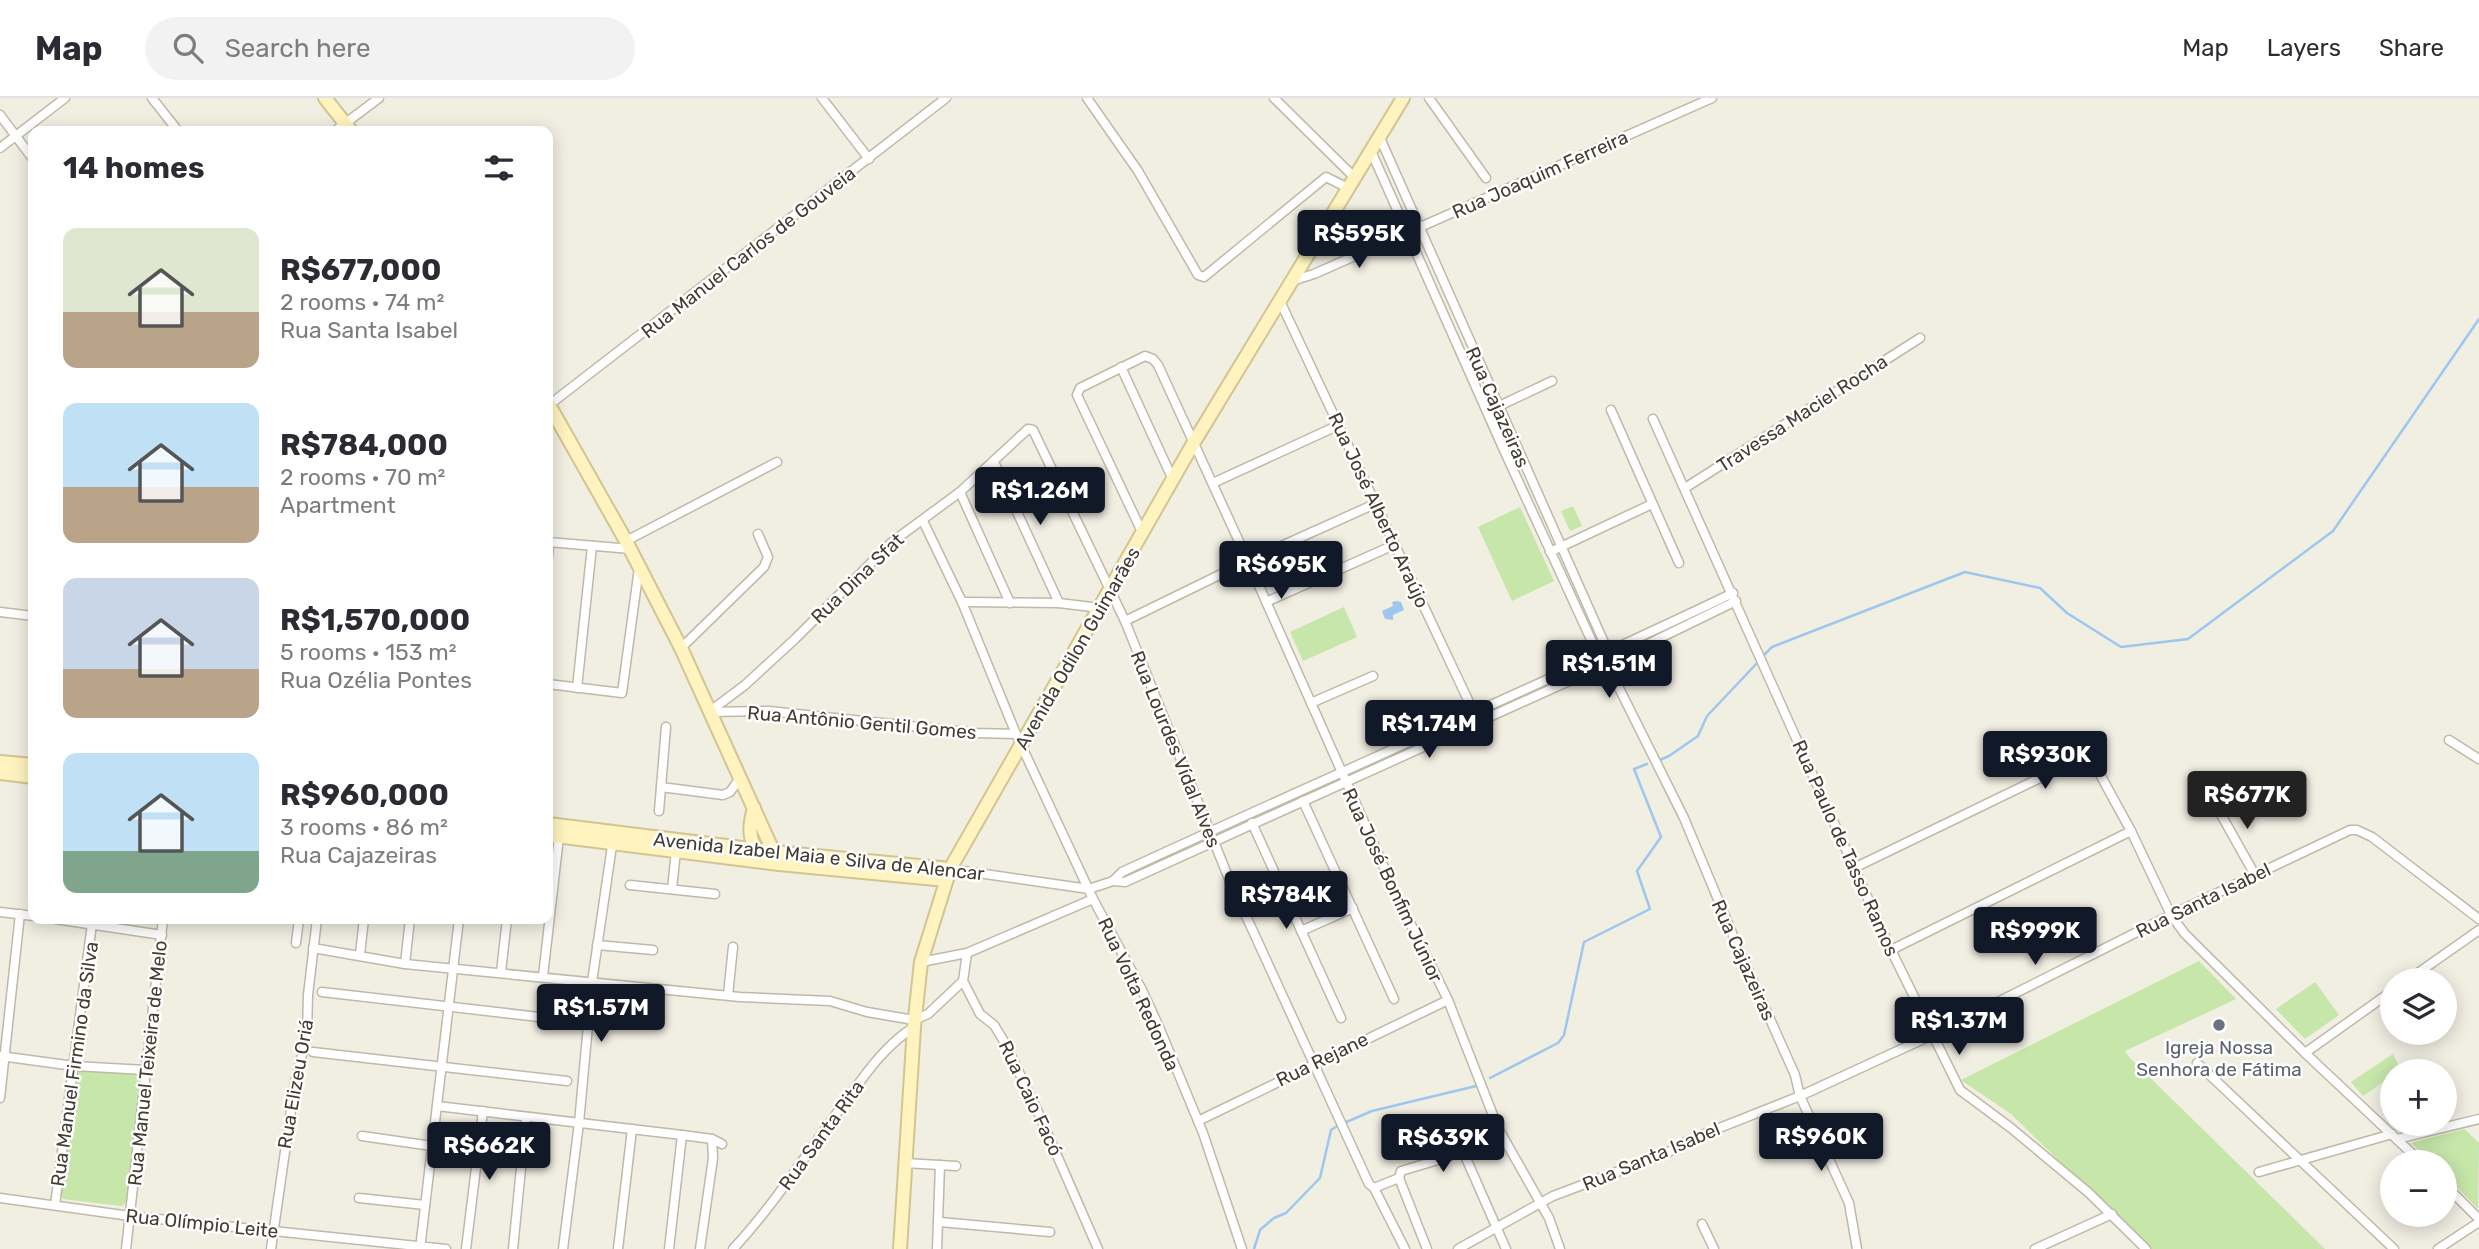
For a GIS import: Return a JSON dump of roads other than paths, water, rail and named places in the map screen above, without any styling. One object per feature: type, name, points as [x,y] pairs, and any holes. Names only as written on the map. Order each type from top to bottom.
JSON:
[{"type":"street","points":[[28,126],[65,98]]},
{"type":"street","points":[[152,98],[174,126]]},
{"type":"street","points":[[325,98],[341,126]]},
{"type":"street","points":[[346,126],[379,98]]},
{"type":"street","points":[[822,98],[869,159]]},
{"type":"street","name":"Rua Manuel Carlos de Gouveia","points":[[553,401],[946,98]]},
{"type":"street","points":[[1087,98],[1138,171],[1201,276],[1326,177],[1351,182]]},
{"type":"street","points":[[1274,98],[1351,182]]},
{"type":"street","name":"Avenida Odilon Guimarães","points":[[900,1249],[914,1024],[921,962],[948,875],[1018,740],[1100,608],[1279,299],[1403,98]]},
{"type":"street","points":[[1429,98],[1486,178]]},
{"type":"street","points":[[1687,98],[1691,107]]},
{"type":"street","name":"Rua Joaquim Ferreira","points":[[1290,282],[1314,274],[1712,98]]},
{"type":"street","points":[[0,116],[28,153]]},
{"type":"street","points":[[0,148],[28,126]]},
{"type":"street","name":"Rua Cajazeiras","points":[[1380,138],[1497,407],[1609,652],[1608,664],[1613,676],[1684,818],[1795,1075],[1800,1096],[1849,1203],[1857,1249]]},
{"type":"street","name":"Rua Cajazeiras","points":[[1371,151],[1550,552],[1599,657],[1608,664]]},
{"type":"street","name":"Rua José Alberto Araújo","points":[[1279,299],[1478,722]]},
{"type":"street","name":"Travessa Maciel Rocha","points":[[1685,488],[1920,338]]},
{"type":"street","name":"Rua José Bonfim Júnior","points":[[1121,368],[1150,356],[1158,365],[1396,894],[1448,1000],[1498,1128],[1549,1218],[1560,1249]]},
{"type":"street","points":[[1143,534],[1077,399],[1080,388],[1121,368],[1173,480]]},
{"type":"street","points":[[1497,407],[1552,381]]},
{"type":"street","points":[[1611,410],[1679,562]]},
{"type":"street","points":[[553,411],[639,565],[681,648],[777,858]]},
{"type":"street","name":"Rua Paulo de Tasso Ramos","points":[[1653,419],[1891,950],[1960,1090],[2011,1128],[2112,1214],[2146,1249]]},
{"type":"street","points":[[1213,483],[1339,425]]},
{"type":"street","name":"Rua Dina Sfat","points":[[709,712],[745,685],[795,639],[892,542],[960,492],[1028,429],[1035,432],[1110,590]]},
{"type":"street","points":[[553,542],[592,546],[628,545],[777,462]]},
{"type":"street","points":[[993,462],[1059,603]]},
{"type":"street","points":[[960,492],[1010,603]]},
{"type":"street","points":[[1125,621],[1248,561],[1377,503]]},
{"type":"street","points":[[1550,552],[1652,504]]},
{"type":"street","name":"Rua Volta Redonda","points":[[923,521],[962,602],[1018,740],[1093,899],[1142,990],[1198,1121],[1242,1249]]},
{"type":"street","points":[[681,648],[764,567],[768,557],[758,534]]},
{"type":"street","points":[[578,688],[592,546]]},
{"type":"street","points":[[1266,602],[1385,549]]},
{"type":"street","points":[[553,685],[622,693],[639,565]]},
{"type":"street","name":"Rua Lourdes Vídal Alves","points":[[1110,590],[1125,621],[1223,867],[1369,1184],[1374,1188],[1405,1249]]},
{"type":"street","points":[[1089,890],[1113,881],[1122,872],[1212,836],[1343,777],[1474,713],[1735,597]]},
{"type":"street","points":[[1212,836],[1252,823],[1303,801],[1343,777],[1478,722],[1608,664],[1735,597]]},
{"type":"street","points":[[962,602],[1059,603],[1100,608]]},
{"type":"street","points":[[0,612],[28,615]]},
{"type":"street","points":[[1311,703],[1373,676]]},
{"type":"street","name":"Rua Antônio Gentil Gomes","points":[[709,712],[769,711],[1018,740]]},
{"type":"street","points":[[659,811],[666,727]]},
{"type":"street","points":[[2449,740],[2479,759]]},
{"type":"street","points":[[1854,868],[2075,761],[2083,760],[2096,767],[2172,915],[2185,934],[2408,1150]]},
{"type":"street","points":[[0,762],[28,765]]},
{"type":"street","points":[[0,773],[28,776]]},
{"type":"street","points":[[661,787],[723,795],[730,792],[740,778]]},
{"type":"street","points":[[1303,801],[1394,999]]},
{"type":"street","points":[[2214,802],[2255,874]]},
{"type":"street","points":[[754,808],[749,830],[762,862]]},
{"type":"street","points":[[1252,823],[1341,1018]]},
{"type":"street","name":"Avenida Izabel Maia e Silva de Alencar","points":[[553,825],[676,851],[762,862],[777,858]]},
{"type":"street","name":"Rua Santa Isabel","points":[[1462,1248],[1539,1203],[1667,1153],[1689,1140],[1800,1096],[1932,1035],[2255,874],[2350,830],[2357,830],[2372,837],[2479,919]]},
{"type":"street","points":[[1891,950],[2131,831]]},
{"type":"street","name":"Avenida Izabel Maia e Silva de Alencar","points":[[554,836],[755,849],[777,858],[1089,890]]},
{"type":"street","points":[[563,1249],[579,1123],[592,982],[613,838]]},
{"type":"street","points":[[672,889],[676,851]]},
{"type":"street","points":[[631,885],[715,894]]},
{"type":"street","points":[[921,962],[967,953],[1093,899]]},
{"type":"street","points":[[1301,930],[1353,908]]},
{"type":"street","points":[[0,912],[28,915]]},
{"type":"street","points":[[0,1098],[2,1057],[20,914]]},
{"type":"street","points":[[92,924],[162,935]]},
{"type":"street","name":"Rua Manuel Firmino da Silva","points":[[55,1205],[92,924]]},
{"type":"street","name":"Rua Manuel Teixeira de Melo","points":[[126,1249],[163,924]]},
{"type":"street","points":[[296,943],[298,924]]},
{"type":"street","name":"Rua Elizeu Oriá","points":[[271,1249],[295,1082],[307,1035],[316,924]]},
{"type":"street","points":[[360,954],[363,924]]},
{"type":"street","points":[[405,964],[409,924]]},
{"type":"street","points":[[421,1247],[458,924]]},
{"type":"street","points":[[501,972],[506,924]]},
{"type":"street","points":[[543,976],[547,924]]},
{"type":"street","points":[[2425,968],[2479,930]]},
{"type":"street","points":[[597,944],[653,950]]},
{"type":"street","points":[[728,995],[733,947]]},
{"type":"street","points":[[313,948],[452,969],[728,995],[830,1001],[914,1024]]},
{"type":"street","points":[[963,981],[967,953]]},
{"type":"street","name":"Rua Santa Rita","points":[[733,1249],[779,1193],[873,1064],[895,1039],[928,1014],[963,981]]},
{"type":"street","name":"Rua Caio Facó","points":[[963,981],[980,1014],[994,1025],[1005,1043],[1098,1249]]},
{"type":"street","points":[[322,992],[574,1021]]},
{"type":"street","name":"Rua Rejane","points":[[1198,1121],[1312,1063],[1448,1000]]},
{"type":"street","points":[[2305,1053],[2380,1000]]},
{"type":"street","points":[[313,1052],[567,1082]]},
{"type":"street","points":[[2,1057],[74,1066],[145,1070]]},
{"type":"street","points":[[2197,1063],[2394,1249]]},
{"type":"street","points":[[437,1106],[682,1135],[712,1139],[722,1144]]},
{"type":"street","points":[[466,1249],[483,1111]]},
{"type":"street","points":[[513,1249],[526,1118]]},
{"type":"street","points":[[2259,1172],[2394,1137],[2479,1119]]},
{"type":"street","points":[[1427,1249],[1399,1178],[1400,1172],[1438,1161],[1498,1128]]},
{"type":"street","points":[[618,1249],[632,1129]]},
{"type":"street","points":[[669,1249],[682,1135]]},
{"type":"street","points":[[362,1136],[432,1146]]},
{"type":"street","points":[[700,1249],[713,1158],[712,1139]]},
{"type":"street","points":[[1462,1149],[1506,1249]]},
{"type":"street","points":[[905,1163],[956,1166]]},
{"type":"street","points":[[937,1249],[940,1165]]},
{"type":"street","points":[[1374,1188],[1399,1178]]},
{"type":"street","name":"Rua Olímpio Leite","points":[[0,1198],[130,1216],[446,1249]]},
{"type":"street","points":[[359,1198],[425,1205]]},
{"type":"street","points":[[2438,1249],[2479,1221],[2457,1198]]},
{"type":"street","points":[[2035,1249],[2112,1214]]},
{"type":"street","points":[[940,1222],[1050,1232]]},
{"type":"street","points":[[1702,1224],[1714,1249]]},
{"type":"water","points":[[1392,602],[1401,602],[1404,610],[1393,615],[1393,620],[1385,619],[1382,611],[1393,606]]},
{"type":"waterway","points":[[1765,654],[1772,647],[1965,572],[2040,588],[2067,613],[2121,647],[2188,639],[2333,531],[2479,319]]},
{"type":"waterway","points":[[1660,760],[1698,736],[1707,716],[1759,661]]},
{"type":"waterway","points":[[1490,1078],[1558,1043],[1564,1035],[1584,942],[1650,909],[1637,871],[1661,837],[1634,769],[1647,764]]},
{"type":"waterway","points":[[1344,1123],[1372,1111],[1476,1086]]},
{"type":"waterway","points":[[1254,1249],[1260,1230],[1274,1218],[1286,1213],[1320,1178],[1331,1130],[1339,1125]]},
{"type":"place","name":"Igreja Nossa Senhora de Fátima","points":[[2219,1025]]}]
